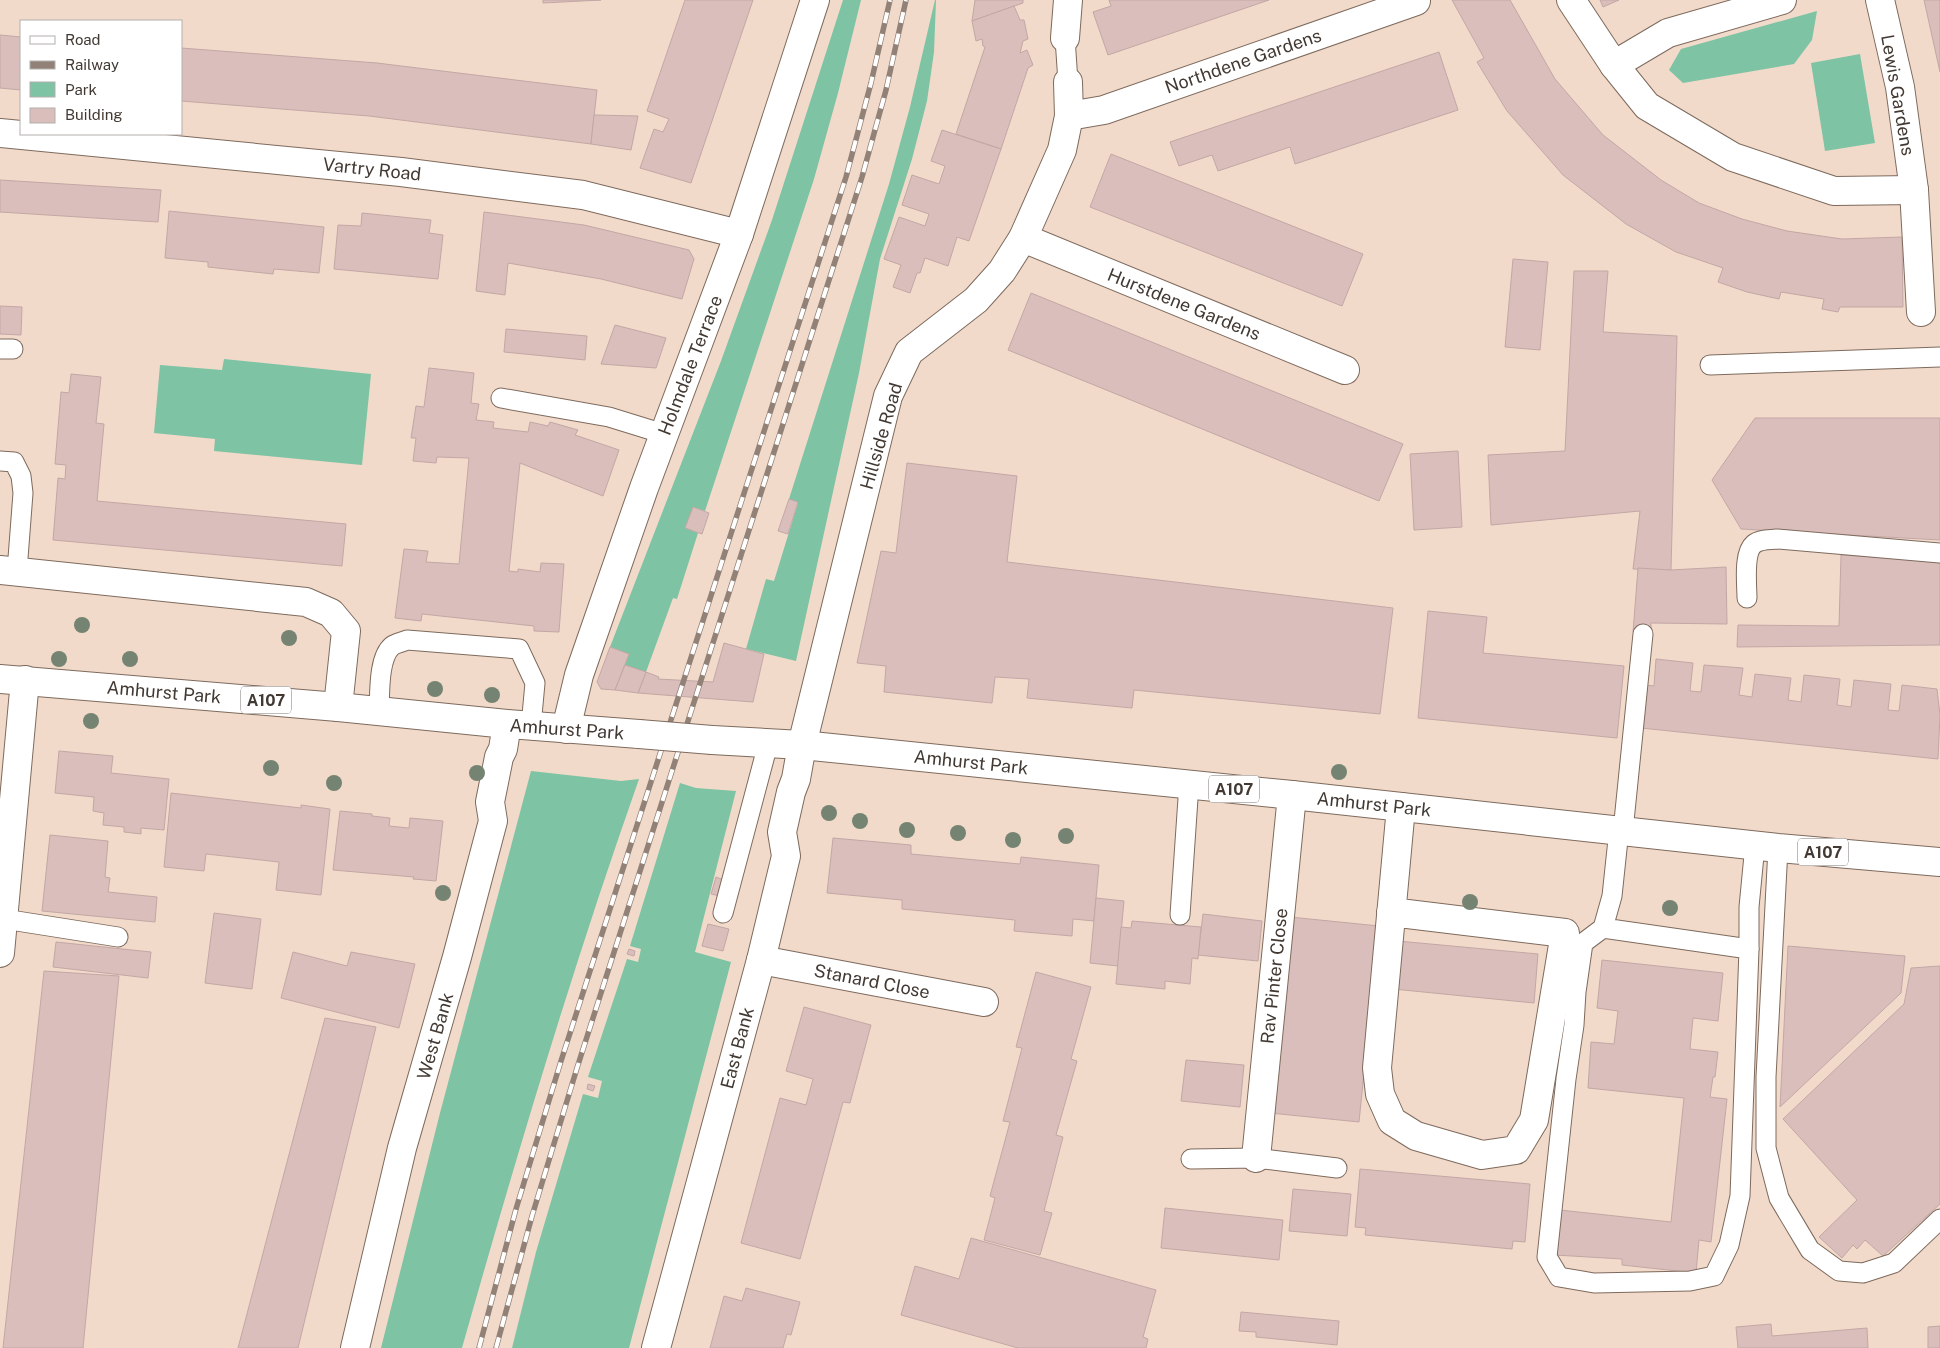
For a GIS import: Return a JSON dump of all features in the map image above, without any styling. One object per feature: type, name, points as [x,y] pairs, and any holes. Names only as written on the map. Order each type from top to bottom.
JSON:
[{"type":"street","name":"Holmdale Terrace","points":[[566,729],[579,675],[664,434],[739,234],[815,0]]},
{"type":"street","name":"Hillside Road","points":[[1066,38],[1068,0]]},
{"type":"street","points":[[1571,0],[1614,65],[1648,106],[1733,157],[1834,191],[1914,190]]},
{"type":"street","points":[[1614,65],[1668,33],[1782,0]]},
{"type":"street","name":"Lewis Gardens","points":[[1880,0],[1900,87],[1914,190],[1921,312]]},
{"type":"street","name":"Northdene Gardens","points":[[1069,116],[1104,110],[1416,1]]},
{"type":"street","name":"Hillside Road","points":[[802,746],[888,396],[909,352],[976,300],[1002,271],[1023,238],[1062,150],[1069,116],[1068,82]]},
{"type":"street","name":"Vartry Road","points":[[0,133],[20,135]]},
{"type":"street","name":"Vartry Road","points":[[21,135],[401,172],[583,195],[739,234]]},
{"type":"street","name":"Hurstdene Gardens","points":[[1023,238],[1345,370]]},
{"type":"street","points":[[9,570],[306,602],[331,613],[346,632],[338,706]]},
{"type":"street","points":[[0,953],[4,919],[13,680]]},
{"type":"street","name":"Amhurst Park","points":[[13,680],[338,706],[566,729],[802,746],[1292,794],[1621,831],[1940,862]]},
{"type":"street","name":"West Bank","points":[[354,1348],[402,1148],[494,821],[490,802],[499,757],[519,725]]},
{"type":"street","name":"East Bank","points":[[656,1348],[761,960],[786,856],[782,832],[791,792],[796,779],[802,746]]},
{"type":"street","name":"Rav Pinter Close","points":[[1256,1158],[1292,794]]},
{"type":"street","points":[[1391,912],[1565,933],[1534,1120],[1516,1150],[1482,1155],[1416,1136],[1392,1121],[1380,1094],[1376,1068],[1401,807]]},
{"type":"street","name":"Stanard Close","points":[[761,960],[984,1002]]},
{"type":"lane","name":"Hillside Road","points":[[1066,38],[1068,82]]},
{"type":"lane","points":[[1710,365],[1940,357]]},
{"type":"lane","points":[[501,398],[609,417],[664,434]]},
{"type":"lane","points":[[0,461],[14,462],[21,476],[23,493],[9,570]]},
{"type":"lane","points":[[1747,598],[1748,552],[1754,544],[1761,540],[1777,539],[1940,553]]},
{"type":"lane","points":[[1643,634],[1612,896],[1603,928],[1583,943],[1576,992],[1547,1257],[1559,1277],[1594,1283],[1690,1281],[1714,1276],[1729,1245],[1740,1196],[1750,889],[1766,846]]},
{"type":"lane","points":[[379,711],[381,673],[384,658],[392,646],[407,640],[519,649],[535,683],[519,725]]},
{"type":"lane","points":[[723,913],[768,744]]},
{"type":"lane","points":[[1180,914],[1189,784]]},
{"type":"lane","points":[[1766,846],[1766,1148],[1779,1198],[1810,1250],[1839,1271],[1863,1273],[1894,1263],[1940,1219]]},
{"type":"lane","points":[[4,919],[118,937]]},
{"type":"lane","points":[[1603,928],[1749,949]]},
{"type":"lane","points":[[1191,1159],[1256,1158],[1337,1168]]},
{"type":"green space","points":[[843,0],[861,0],[814,179],[705,511],[693,507],[686,528],[698,533],[677,599],[673,598],[646,672],[625,665],[629,654],[610,647],[721,361],[772,220]]},
{"type":"green space","points":[[935,0],[934,52],[927,101],[912,159],[880,259],[859,373],[796,661],[746,649],[766,579],[774,581],[798,503],[789,499],[889,184],[910,107]]},
{"type":"green space","points":[[1817,11],[1812,40],[1794,64],[1683,83],[1669,70],[1681,49]]},
{"type":"green space","points":[[1860,54],[1875,143],[1825,151],[1811,63]]},
{"type":"green space","points":[[224,359],[371,374],[362,465],[214,451],[215,439],[154,433],[160,365],[222,370]]},
{"type":"green space","points":[[531,771],[621,781],[639,779],[591,920],[546,1062],[462,1348],[381,1348],[440,1113]]},
{"type":"green space","points":[[680,783],[696,788],[736,791],[695,952],[731,962],[629,1348],[512,1348],[536,1252],[583,1094],[598,1098],[602,1081],[588,1077],[627,959],[638,962],[641,949],[630,946]]},
{"type":"building","points":[[543,0],[601,0],[543,3]]},
{"type":"building","points":[[685,0],[753,0],[691,183],[640,168],[654,129],[663,132],[669,119],[647,111]]},
{"type":"building","points":[[975,0],[1023,0],[1023,3],[972,21]]},
{"type":"building","points":[[1109,0],[1269,0],[1108,55],[1093,12],[1111,6]]},
{"type":"building","points":[[1452,0],[1510,0],[1555,79],[1603,135],[1661,180],[1699,203],[1742,219],[1787,231],[1842,239],[1902,237],[1903,307],[1840,307],[1838,312],[1822,309],[1824,299],[1781,292],[1779,299],[1747,292],[1718,282],[1723,268],[1676,252],[1626,224],[1563,175],[1507,111],[1477,62],[1484,58]]},
{"type":"building","points":[[1600,0],[1619,0],[1603,7]]},
{"type":"building","points":[[1924,0],[1940,0],[1940,72]]},
{"type":"building","points":[[1014,6],[1020,20],[1024,20],[1028,39],[1023,41],[1020,53],[1027,50],[1033,65],[1028,68],[1001,149],[956,134],[985,47],[983,46],[982,39],[976,41],[972,21]]},
{"type":"building","points":[[0,35],[20,37],[20,90],[0,88]]},
{"type":"building","points":[[182,48],[377,63],[597,90],[591,144],[369,116],[182,101]]},
{"type":"building","points":[[1439,52],[1458,110],[1295,164],[1290,147],[1218,171],[1212,155],[1179,166],[1170,142]]},
{"type":"building","points":[[594,115],[638,116],[631,150],[591,144]]},
{"type":"building","points":[[942,130],[1001,149],[969,241],[957,237],[948,266],[925,258],[910,293],[893,287],[901,265],[884,259],[899,217],[925,226],[929,214],[902,205],[912,175],[939,184],[945,166],[931,161]]},
{"type":"building","points":[[1111,154],[1363,254],[1342,306],[1090,207]]},
{"type":"building","points":[[0,180],[161,190],[158,222],[0,212]]},
{"type":"building","points":[[169,211],[324,227],[319,273],[274,269],[273,274],[208,267],[208,262],[165,258]]},
{"type":"building","points":[[484,212],[584,225],[689,250],[694,259],[682,299],[601,279],[508,263],[505,295],[476,291]]},
{"type":"building","points":[[362,213],[431,220],[429,233],[443,235],[438,279],[334,269],[338,225],[361,226]]},
{"type":"building","points":[[1513,259],[1548,262],[1540,350],[1505,347]]},
{"type":"building","points":[[1574,271],[1608,271],[1603,332],[1677,336],[1671,570],[1633,569],[1640,511],[1491,525],[1488,455],[1565,451]]},
{"type":"building","points":[[1031,293],[1403,444],[1379,501],[1008,350]]},
{"type":"building","points":[[0,306],[22,307],[21,335],[0,334]]},
{"type":"building","points":[[615,325],[666,338],[656,368],[601,364]]},
{"type":"building","points":[[506,329],[587,336],[585,360],[504,352]]},
{"type":"building","points":[[429,368],[474,373],[471,403],[479,404],[476,420],[494,422],[493,428],[528,432],[530,422],[548,426],[550,422],[578,430],[575,435],[619,450],[603,496],[520,463],[509,571],[518,572],[518,569],[540,572],[541,563],[564,564],[559,632],[534,631],[534,626],[422,614],[421,621],[395,618],[404,549],[428,551],[426,562],[459,564],[469,458],[437,457],[436,463],[413,461],[416,438],[411,438],[416,406],[424,407]]},
{"type":"building","points":[[71,374],[101,377],[96,423],[104,424],[97,501],[346,524],[342,566],[53,540],[58,478],[65,479],[66,465],[55,464],[61,392],[69,393]]},
{"type":"building","points":[[1755,418],[1940,418],[1940,540],[1741,529],[1712,480]]},
{"type":"building","points":[[1458,451],[1462,527],[1414,530],[1410,454]]},
{"type":"building","points":[[907,463],[1017,476],[1007,562],[1393,608],[1380,714],[1134,690],[1132,708],[1027,698],[1029,679],[995,677],[992,703],[884,692],[886,666],[857,663],[881,551],[896,553]]},
{"type":"building","points":[[789,499],[798,502],[788,534],[778,531]]},
{"type":"building","points":[[693,507],[709,513],[702,534],[685,528]]},
{"type":"building","points":[[1841,555],[1940,561],[1940,645],[1737,647],[1738,625],[1839,626]]},
{"type":"building","points":[[1726,567],[1727,624],[1651,623],[1651,634],[1633,632],[1638,568],[1671,570]]},
{"type":"building","points":[[1428,611],[1487,617],[1483,653],[1624,666],[1617,738],[1418,718]]},
{"type":"building","points":[[724,643],[764,654],[753,702],[638,693],[646,672],[659,677],[658,679],[713,682]]},
{"type":"building","points":[[610,647],[629,654],[615,690],[601,689],[597,682]]},
{"type":"building","points":[[1656,659],[1693,663],[1690,691],[1701,692],[1704,665],[1743,668],[1739,695],[1752,697],[1755,674],[1791,678],[1788,700],[1801,702],[1804,675],[1840,679],[1837,705],[1851,707],[1854,680],[1891,684],[1888,710],[1899,711],[1902,685],[1937,689],[1940,715],[1938,759],[1641,728],[1646,685],[1654,686]]},
{"type":"building","points":[[625,665],[646,672],[638,693],[615,690]]},
{"type":"building","points":[[59,751],[113,756],[111,773],[169,779],[164,830],[141,828],[141,834],[124,832],[124,827],[103,825],[104,813],[93,811],[94,797],[55,793]]},
{"type":"building","points":[[171,793],[301,808],[301,805],[330,809],[321,895],[276,890],[279,862],[206,854],[204,871],[164,867]]},
{"type":"building","points":[[340,811],[390,818],[389,826],[409,828],[410,818],[443,821],[436,881],[413,879],[414,877],[333,870]]},
{"type":"building","points":[[50,835],[108,841],[105,877],[110,878],[108,892],[157,897],[155,922],[42,911]]},
{"type":"building","points":[[833,838],[911,845],[911,854],[1020,864],[1021,857],[1099,865],[1094,921],[1073,919],[1072,936],[1014,931],[1015,920],[902,909],[902,900],[827,893]]},
{"type":"building","points":[[716,877],[724,880],[720,896],[711,894]]},
{"type":"building","points":[[1096,898],[1124,901],[1118,966],[1090,963]]},
{"type":"building","points":[[214,913],[261,919],[252,989],[205,983]]},
{"type":"building","points":[[1203,914],[1262,921],[1258,961],[1198,955]]},
{"type":"building","points":[[1290,917],[1379,926],[1359,1122],[1270,1113]]},
{"type":"building","points":[[1132,921],[1201,927],[1198,959],[1192,958],[1190,984],[1165,981],[1165,989],[1116,984],[1121,927],[1131,928]]},
{"type":"building","points":[[708,924],[729,929],[723,951],[702,946]]},
{"type":"building","points":[[1398,941],[1538,954],[1534,1003],[1393,989]]},
{"type":"building","points":[[56,942],[151,952],[148,978],[53,967]]},
{"type":"building","points":[[1788,946],[1905,956],[1901,993],[1780,1107]]},
{"type":"building","points":[[629,949],[635,951],[634,956],[627,954]]},
{"type":"building","points":[[293,952],[347,966],[351,952],[415,964],[399,1028],[281,998]]},
{"type":"building","points":[[1602,960],[1723,973],[1718,1021],[1693,1018],[1690,1049],[1718,1052],[1710,1097],[1727,1099],[1711,1242],[1699,1240],[1696,1273],[1622,1265],[1622,1259],[1555,1255],[1560,1210],[1671,1222],[1684,1098],[1588,1088],[1591,1042],[1614,1044],[1618,1011],[1597,1008]]},
{"type":"building","points":[[1940,966],[1940,1204],[1883,1256],[1865,1240],[1857,1249],[1853,1245],[1842,1258],[1819,1237],[1857,1200],[1783,1119],[1904,1004],[1911,968]]},
{"type":"building","points":[[44,971],[119,976],[83,1348],[3,1348]]},
{"type":"building","points":[[1036,972],[1091,987],[1071,1059],[1077,1061],[1056,1135],[1063,1137],[1044,1211],[1052,1213],[1040,1255],[984,1240],[995,1198],[990,1196],[1010,1122],[1003,1121],[1022,1048],[1016,1047]]},
{"type":"building","points":[[804,1007],[871,1025],[850,1103],[843,1102],[800,1259],[741,1243],[780,1098],[806,1105],[813,1079],[786,1071]]},
{"type":"building","points":[[325,1018],[376,1027],[298,1348],[238,1348]]},
{"type":"building","points":[[1186,1060],[1244,1065],[1240,1107],[1181,1101]]},
{"type":"building","points":[[588,1084],[595,1086],[593,1091],[587,1089]]},
{"type":"building","points":[[1360,1169],[1530,1184],[1525,1242],[1513,1241],[1512,1249],[1365,1235],[1366,1228],[1355,1227]]},
{"type":"building","points":[[1293,1189],[1351,1194],[1347,1236],[1289,1231]]},
{"type":"building","points":[[1165,1208],[1283,1220],[1279,1260],[1161,1248]]},
{"type":"building","points":[[971,1238],[1156,1290],[1143,1337],[1148,1339],[1146,1348],[1018,1348],[901,1315],[915,1266],[959,1279]]},
{"type":"building","points":[[746,1288],[800,1302],[791,1335],[787,1334],[783,1348],[710,1348],[724,1296],[742,1301]]},
{"type":"building","points":[[1241,1312],[1339,1321],[1337,1345],[1256,1337],[1256,1332],[1239,1331]]},
{"type":"building","points":[[1771,1324],[1772,1336],[1867,1328],[1868,1348],[1738,1348],[1736,1327]]},
{"type":"building","points":[[1940,1326],[1940,1348],[1928,1348],[1928,1327]]},
{"type":"railway","points":[[479,1348],[516,1209],[561,1061],[846,177],[871,83],[890,0]]},
{"type":"railway","points":[[496,1348],[532,1216],[577,1068],[862,177],[886,90],[906,0]]}]
